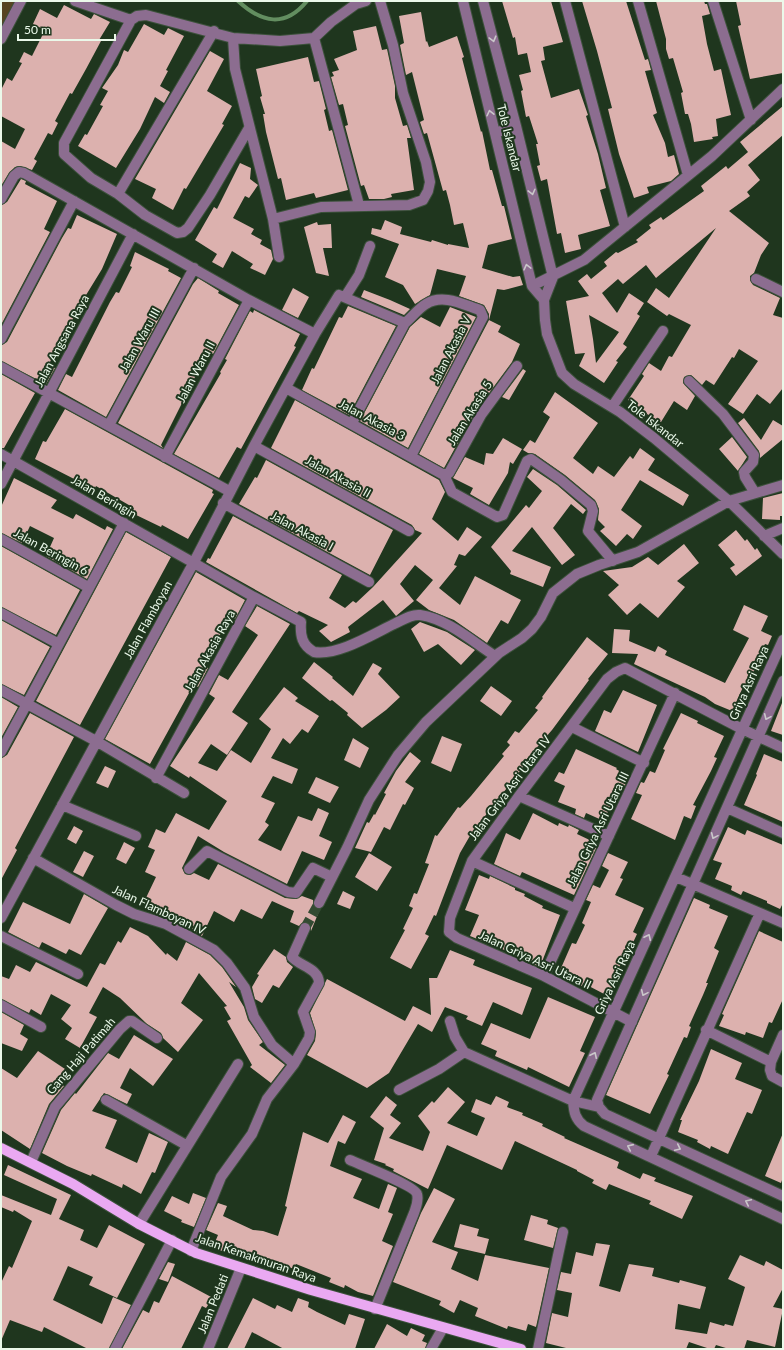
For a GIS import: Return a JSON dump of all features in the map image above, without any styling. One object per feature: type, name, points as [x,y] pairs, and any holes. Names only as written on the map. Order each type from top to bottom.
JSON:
[{"type":"main road","name":"Jalan Kemakmuran Raya","points":[[1,1148],[73,1184],[139,1224],[191,1251],[375,1309],[521,1349]]},
{"type":"street","points":[[1,39],[21,1]]},
{"type":"street","points":[[75,1],[131,20]]},
{"type":"street","points":[[249,128],[210,195],[188,228],[183,232],[177,233],[145,215],[118,194],[91,178],[64,154],[64,143],[131,20],[146,14],[214,31],[233,38],[280,41],[314,38],[331,22],[356,4],[366,1]]},
{"type":"street","points":[[273,219],[322,207],[409,205],[423,200],[428,192],[430,182],[426,162],[403,93],[393,45],[380,1]]},
{"type":"street","name":"Tole Iskandar","points":[[463,1],[532,286],[544,300]]},
{"type":"street","name":"Tole Iskandar","points":[[483,1],[516,126],[553,277],[544,300],[548,334],[562,373],[574,384],[612,407],[654,438],[729,501],[783,554]]},
{"type":"street","points":[[565,1],[625,227]]},
{"type":"street","points":[[638,1],[688,175]]},
{"type":"street","points":[[713,1],[751,120]]},
{"type":"street","points":[[118,194],[214,31]]},
{"type":"street","points":[[233,38],[235,69],[273,219],[279,257]]},
{"type":"street","points":[[314,38],[359,205]]},
{"type":"street","points":[[532,286],[553,277],[584,260],[688,175],[751,120],[783,89]]},
{"type":"street","points":[[495,133],[516,126]]},
{"type":"street","points":[[1,199],[14,176],[19,172],[24,173],[249,300],[315,334]]},
{"type":"street","points":[[1,339],[74,201]]},
{"type":"street","name":"Jalan Angsana Raya","points":[[1,484],[133,234]]},
{"type":"street","points":[[352,423],[406,323],[345,297],[359,274],[370,246]]},
{"type":"street","name":"Jalan Waru III","points":[[108,425],[194,268]]},
{"type":"street","points":[[756,279],[783,292]]},
{"type":"street","name":"Jalan Flamboyan","points":[[1,918],[194,562],[229,491],[315,334],[337,297],[339,295],[345,297]]},
{"type":"street","name":"Jalan Akasia V","points":[[406,323],[426,304],[436,300],[448,299],[480,310],[483,317],[411,456]]},
{"type":"street","name":"Jalan Waru II","points":[[165,457],[249,300]]},
{"type":"street","points":[[612,407],[663,331]]},
{"type":"street","name":"Jalan Akasia 5","points":[[445,475],[481,415],[517,366]]},
{"type":"street","points":[[1,367],[50,392],[165,457],[229,491]]},
{"type":"street","points":[[689,381],[723,414],[754,455],[754,462],[744,472],[745,477],[755,493]]},
{"type":"street","name":"Jalan Akasia 3","points":[[286,388],[445,475]]},
{"type":"street","name":"Jalan Akasia II","points":[[254,446],[409,531]]},
{"type":"street","name":"Jalan Beringin","points":[[1,454],[194,562]]},
{"type":"street","points":[[445,475],[452,492],[497,517],[503,515],[527,461],[531,459],[561,480],[591,505],[593,511],[588,531],[612,561]]},
{"type":"street","points":[[319,903],[369,800],[398,755],[426,722],[495,656],[522,638],[532,629],[541,617],[553,593],[577,574],[638,552],[729,501],[783,484]]},
{"type":"street","name":"Jalan Akasia I","points":[[223,503],[369,582]]},
{"type":"street","points":[[1,752],[88,587],[124,523]]},
{"type":"street","points":[[764,536],[783,528]]},
{"type":"street","name":"Jalan Beringin 6","points":[[1,539],[88,587]]},
{"type":"street","points":[[194,562],[301,622],[300,632],[304,644],[314,652],[329,652],[346,647],[408,617],[420,615],[447,625],[495,656]]},
{"type":"street","name":"Jalan Akasia Raya","points":[[156,778],[254,597]]},
{"type":"street","points":[[1,613],[59,644]]},
{"type":"street","name":"Griya Asri Raya","points":[[574,1101],[613,1012],[783,640]]},
{"type":"street","name":"Jalan Griya Asri Utara IV","points":[[449,932],[450,918],[472,861],[607,679],[616,672],[625,668],[675,693]]},
{"type":"street","points":[[599,1107],[598,1096],[783,681]]},
{"type":"street","points":[[1,690],[96,741],[156,778],[184,793]]},
{"type":"street","points":[[675,693],[742,729],[783,748]]},
{"type":"street","name":"Jalan Griya Asri Utara III","points":[[544,976],[574,908],[644,763],[675,693]]},
{"type":"street","points":[[572,727],[644,763]]},
{"type":"street","points":[[519,796],[609,836]]},
{"type":"street","points":[[62,805],[136,836]]},
{"type":"street","points":[[727,808],[783,833]]},
{"type":"street","points":[[189,869],[205,852],[208,851],[288,892],[296,893],[313,868],[332,877]]},
{"type":"street","name":"Jalan Flamboyan IV","points":[[33,858],[116,905],[134,914],[166,924],[214,950],[227,963],[245,988],[254,1018],[272,1045],[294,1064]]},
{"type":"street","points":[[472,861],[574,908]]},
{"type":"street","points":[[676,877],[693,883],[783,923]]},
{"type":"street","points":[[651,1156],[706,1030],[760,913]]},
{"type":"street","points":[[191,1251],[221,1178],[252,1134],[267,1099],[294,1064],[310,1032],[303,1012],[319,983],[319,978],[315,973],[292,957],[305,928]]},
{"type":"street","name":"Jalan Griya Asri Utara II","points":[[449,932],[457,938],[544,976],[632,1022]]},
{"type":"street","points":[[1,936],[78,974]]},
{"type":"street","points":[[1,1005],[41,1027]]},
{"type":"street","name":"Gang Haji Patimah","points":[[31,1162],[55,1107],[120,1029],[129,1021],[132,1021],[157,1038]]},
{"type":"street","points":[[450,1021],[455,1037],[464,1052],[574,1101],[599,1107],[606,1114],[783,1196]]},
{"type":"street","points":[[706,1030],[771,1062]]},
{"type":"street","points":[[783,1035],[771,1062],[770,1070],[772,1076],[783,1082]]},
{"type":"street","points":[[399,1090],[439,1069],[464,1052]]},
{"type":"street","points":[[139,1224],[186,1144],[238,1064]]},
{"type":"street","points":[[106,1100],[186,1144]]},
{"type":"street","points":[[574,1101],[575,1115],[578,1121],[584,1126],[783,1219]]},
{"type":"street","points":[[350,1160],[415,1190],[418,1195],[418,1202],[414,1213],[375,1309]]},
{"type":"street","points":[[538,1349],[563,1232]]},
{"type":"street","points":[[115,1349],[172,1240]]},
{"type":"street","name":"Jalan Pedati","points":[[208,1349],[241,1268]]},
{"type":"street","points":[[431,1349],[443,1328]]},
{"type":"shaded area","points":[[1,1],[19,1],[1,34]]},
{"type":"building","points":[[502,1],[551,1],[563,42],[543,47],[545,60],[541,61],[551,98],[579,89],[588,115],[586,116],[598,154],[606,188],[600,190],[610,226],[578,235],[581,249],[565,253],[561,233],[557,234],[547,179],[541,181],[537,166],[540,165],[536,144],[538,144],[529,116],[526,117],[521,91],[523,90],[519,75],[531,72],[527,53],[518,55],[515,37],[513,38]]},
{"type":"building","points":[[582,1],[626,1],[645,60],[648,59],[651,70],[645,71],[657,113],[653,115],[665,143],[668,157],[674,155],[679,174],[671,181],[647,187],[649,193],[634,198],[619,154],[608,109],[612,108]]},
{"type":"building","points":[[656,1],[704,1],[705,4],[707,4],[710,14],[702,16],[707,44],[714,71],[721,69],[731,115],[716,119],[718,136],[712,137],[713,139],[694,142],[688,114],[685,114],[681,93],[683,92],[673,58],[669,59],[666,49],[666,39]]},
{"type":"building","points":[[736,1],[783,1],[783,73],[750,79],[738,26],[741,25]]},
{"type":"building","points":[[64,5],[91,19],[94,14],[110,22],[99,40],[101,41],[86,69],[72,94],[70,93],[55,121],[58,123],[52,135],[48,133],[34,159],[37,161],[32,170],[20,166],[15,167],[9,173],[1,186],[1,141],[15,149],[25,129],[1,116],[1,90],[7,78],[12,81],[22,63],[19,62],[24,52],[32,56],[45,30],[33,24],[40,9],[57,18]]},
{"type":"building","points":[[421,12],[426,42],[427,41],[429,47],[457,36],[464,57],[462,58],[481,132],[482,131],[490,170],[492,170],[502,206],[504,206],[512,239],[488,245],[482,268],[513,277],[520,276],[523,285],[504,290],[497,289],[489,320],[489,314],[484,305],[459,296],[466,276],[437,269],[430,295],[415,304],[403,285],[385,277],[399,244],[371,234],[372,228],[381,230],[385,220],[402,227],[400,234],[431,242],[432,240],[448,245],[469,248],[463,223],[454,225],[446,190],[443,191],[427,133],[424,134],[420,122],[424,120],[412,72],[406,75],[400,45],[404,43],[399,16]]},
{"type":"building","points":[[144,24],[164,35],[168,28],[184,36],[166,70],[168,71],[160,86],[170,92],[164,103],[155,97],[140,129],[116,168],[78,146],[85,134],[87,135],[103,106],[100,105],[108,91],[102,88],[118,65],[124,50],[128,52]]},
{"type":"building","points":[[376,26],[382,50],[387,49],[395,86],[395,98],[403,126],[407,125],[411,138],[407,138],[414,190],[391,194],[392,197],[384,199],[369,199],[364,185],[361,186],[345,126],[348,125],[343,104],[339,105],[331,77],[334,76],[332,72],[339,70],[334,59],[357,50],[353,31]]},
{"type":"building","points":[[210,51],[224,59],[207,91],[232,106],[222,124],[224,125],[186,189],[184,188],[173,210],[152,198],[156,189],[135,179]]},
{"type":"building","points":[[308,57],[314,82],[319,81],[326,109],[324,110],[329,131],[332,130],[348,190],[316,198],[314,193],[286,200],[281,178],[278,179],[266,132],[263,114],[265,114],[260,97],[262,96],[256,69]]},
{"type":"building","points":[[783,106],[783,135],[748,165],[760,180],[747,192],[750,196],[729,211],[769,243],[761,255],[754,273],[750,276],[750,280],[753,285],[780,298],[773,315],[783,318],[783,388],[770,404],[757,394],[743,414],[728,404],[758,361],[739,349],[714,385],[706,380],[702,385],[691,375],[684,377],[683,383],[695,396],[687,410],[674,401],[661,422],[647,414],[643,420],[635,415],[639,407],[628,400],[644,376],[642,374],[649,363],[661,371],[669,356],[672,357],[691,325],[669,314],[667,316],[647,302],[656,288],[669,298],[716,228],[656,278],[646,265],[623,284],[618,279],[602,293],[617,313],[629,293],[644,303],[637,314],[640,316],[623,344],[627,347],[616,361],[618,362],[604,383],[579,366],[585,353],[575,354],[566,301],[589,296],[578,281],[587,274],[591,279],[607,266],[604,262],[616,252],[618,253],[638,242],[636,240],[651,228],[649,225],[661,217],[663,220],[704,191],[701,186],[726,166],[728,169],[748,152],[740,142]],"holes":[[[589,315],[619,332],[596,363]]]},
{"type":"building","points":[[240,163],[251,168],[250,179],[258,185],[249,198],[245,196],[233,218],[254,229],[251,234],[262,240],[260,244],[271,250],[273,259],[265,275],[250,268],[253,264],[232,251],[223,268],[212,262],[217,254],[195,240],[214,207],[217,209]]},
{"type":"building","points":[[21,179],[26,181],[25,184],[57,201],[44,229],[50,232],[1,325],[1,205],[7,202]]},
{"type":"building","points":[[77,215],[117,234],[102,269],[83,300],[49,364],[55,368],[46,384],[1,361],[1,345],[7,342],[62,238],[68,228],[71,229]]},
{"type":"building","points":[[317,222],[318,225],[331,224],[332,248],[323,248],[329,276],[316,273],[304,227]]},
{"type":"building","points":[[135,252],[169,269],[168,271],[181,278],[106,417],[58,390],[66,374],[72,377],[110,302],[116,292],[119,293],[132,267],[130,266]]},
{"type":"building","points":[[198,278],[219,291],[218,293],[239,305],[213,354],[209,352],[202,363],[161,445],[163,448],[118,423],[193,284]]},
{"type":"building","points":[[293,288],[309,297],[298,318],[282,310]]},
{"type":"building","points":[[364,290],[410,309],[404,315],[361,297]]},
{"type":"building","points":[[348,306],[396,326],[349,415],[302,390],[312,368],[314,369],[339,317],[342,318]]},
{"type":"building","points":[[450,307],[476,317],[408,448],[360,421],[410,327],[421,317],[440,327]]},
{"type":"building","points":[[254,310],[300,334],[294,346],[296,347],[241,449],[237,447],[219,478],[174,454],[221,373],[220,372],[227,360],[225,359],[250,311],[253,313]]},
{"type":"building","points":[[489,320],[501,326],[498,332],[520,344],[512,362],[475,412],[444,468],[419,454]]},
{"type":"building","points":[[523,369],[526,371],[509,400],[502,397]]},
{"type":"building","points":[[1,374],[35,393],[4,448],[1,448]]},
{"type":"building","points":[[555,392],[598,423],[573,458],[593,474],[598,466],[614,477],[630,456],[633,459],[640,448],[655,459],[648,470],[689,495],[683,506],[640,480],[621,510],[642,526],[633,539],[627,534],[616,546],[600,531],[605,527],[598,520],[599,509],[595,500],[565,475],[535,454],[528,453],[523,450],[530,440],[535,443],[550,417],[543,412]]},
{"type":"building","points":[[295,400],[439,480],[445,492],[432,519],[458,541],[467,527],[482,537],[465,556],[459,554],[454,565],[457,566],[439,588],[460,605],[475,576],[521,600],[508,624],[501,620],[487,643],[454,620],[429,610],[416,600],[433,580],[415,565],[400,584],[414,601],[396,616],[383,600],[348,627],[350,632],[331,642],[319,631],[328,625],[299,611],[297,613],[206,562],[208,558],[210,559],[233,516],[342,575],[329,598],[345,608],[353,601],[356,603],[373,587],[422,533],[415,530],[412,525],[271,448]]},
{"type":"building","points":[[65,409],[213,490],[212,493],[214,494],[188,539],[162,525],[161,527],[132,513],[134,508],[96,486],[95,488],[82,483],[35,459],[43,441],[46,442]]},
{"type":"building","points":[[744,418],[761,440],[773,420],[783,426],[783,439],[760,458],[759,451],[738,423]]},
{"type":"building","points":[[732,437],[747,457],[738,471],[719,449]]},
{"type":"building","points":[[503,438],[522,449],[513,464],[510,462],[508,473],[489,505],[470,494],[473,488],[453,478],[465,457],[484,465],[486,453],[493,454]]},
{"type":"building","points":[[266,460],[393,530],[370,575],[239,504],[255,477],[257,478]]},
{"type":"building","points":[[533,469],[557,485],[586,510],[583,514],[571,504],[553,528],[575,555],[562,565],[532,527],[512,551],[551,567],[543,587],[510,574],[511,571],[491,547],[526,505],[529,508],[542,491],[527,477]]},
{"type":"building","points":[[14,478],[57,500],[51,508],[73,519],[76,514],[105,530],[107,526],[113,529],[87,579],[46,556],[54,538],[30,526],[22,543],[1,533],[1,507]]},
{"type":"building","points":[[783,493],[783,516],[780,516],[780,520],[762,519],[763,498]]},
{"type":"building","points":[[736,530],[745,541],[747,539],[755,550],[757,548],[762,556],[736,576],[730,568],[735,565],[718,545]]},
{"type":"building","points":[[126,532],[171,557],[80,725],[36,701]]},
{"type":"building","points":[[684,544],[699,563],[677,581],[685,587],[658,618],[640,603],[627,615],[608,595],[619,585],[603,571],[632,567],[648,557],[658,565]]},
{"type":"building","points":[[1,546],[80,590],[56,635],[1,607]]},
{"type":"building","points":[[196,572],[245,600],[235,619],[230,616],[204,665],[208,668],[198,687],[194,684],[150,764],[105,739]]},
{"type":"building","points":[[744,605],[768,616],[761,631],[772,636],[768,645],[765,644],[753,668],[755,669],[747,686],[744,685],[732,711],[634,664],[638,654],[612,653],[614,629],[630,630],[629,641],[655,652],[658,646],[667,651],[665,655],[725,683],[749,638],[733,630]]},
{"type":"building","points":[[257,606],[290,624],[232,712],[248,723],[227,755],[211,744],[198,763],[217,771],[231,750],[251,763],[271,729],[259,719],[284,687],[298,698],[295,701],[319,716],[308,733],[302,729],[290,744],[283,738],[271,758],[298,769],[292,784],[273,776],[261,797],[275,803],[265,822],[269,825],[258,840],[281,851],[298,816],[312,821],[318,808],[329,813],[319,836],[332,842],[324,860],[302,851],[287,884],[224,852],[198,836],[182,868],[185,874],[190,875],[194,873],[209,880],[218,864],[285,898],[296,899],[302,896],[313,900],[314,907],[320,909],[311,931],[310,925],[307,922],[302,923],[299,926],[290,922],[294,911],[272,901],[262,919],[241,909],[234,922],[214,911],[202,936],[192,929],[194,926],[144,902],[156,877],[145,872],[155,850],[148,847],[156,829],[165,833],[176,813],[209,830],[227,801],[190,776],[189,778],[170,766],[215,698],[209,694],[219,675],[228,680],[258,635],[245,626]]},
{"type":"building","points":[[1,620],[50,647],[24,695],[1,684]]},
{"type":"building","points":[[420,622],[447,632],[475,650],[461,665],[438,644],[424,652],[411,629]]},
{"type":"building","points":[[587,637],[608,654],[588,679],[589,680],[552,730],[526,760],[528,761],[471,834],[460,853],[436,916],[434,915],[425,934],[429,936],[411,969],[390,958],[405,930],[403,929],[413,908],[409,906],[414,893],[417,894],[429,864],[425,863],[435,835],[437,836],[458,807],[460,808],[471,796],[504,756],[502,754],[510,745],[507,742],[515,731],[519,733],[538,710],[535,708],[543,698],[542,697]]},
{"type":"building","points":[[314,662],[353,696],[373,663],[382,668],[378,674],[400,697],[386,710],[362,728],[347,715],[348,713],[332,700],[330,701],[302,678]]},
{"type":"building","points":[[491,686],[512,701],[501,716],[480,701]]},
{"type":"building","points":[[623,690],[657,705],[638,752],[595,731],[604,710],[611,713]]},
{"type":"building","points":[[1,697],[18,707],[1,738]]},
{"type":"building","points":[[783,703],[783,735],[771,731]]},
{"type":"building","points":[[30,713],[74,737],[15,848],[17,850],[1,880],[1,758],[7,755]]},
{"type":"building","points":[[681,713],[698,721],[697,723],[724,736],[714,757],[717,758],[693,805],[696,806],[691,819],[684,816],[675,840],[631,819],[642,795],[636,793],[641,782],[644,783],[650,771],[655,773],[665,750],[663,749]]},
{"type":"building","points":[[442,736],[462,744],[451,772],[431,763]]},
{"type":"building","points":[[353,738],[369,748],[360,768],[344,760]]},
{"type":"building","points":[[576,749],[617,768],[616,769],[629,777],[624,787],[621,786],[618,793],[616,792],[604,821],[586,813],[584,818],[575,814],[576,809],[558,802],[565,786],[554,781],[559,772],[564,774]]},
{"type":"building","points":[[410,752],[421,761],[405,782],[414,788],[405,805],[403,804],[390,830],[384,827],[371,852],[355,848],[367,822],[369,823],[374,814],[375,815],[386,794],[384,793],[396,771]]},
{"type":"building","points":[[764,754],[783,762],[783,822],[744,805]]},
{"type":"building","points":[[105,766],[116,771],[108,788],[96,783]]},
{"type":"building","points":[[316,777],[339,787],[330,803],[308,793]]},
{"type":"building","points":[[533,813],[558,826],[559,823],[568,827],[569,825],[579,830],[577,834],[598,844],[574,895],[522,872],[520,876],[494,864],[506,833],[520,840]]},
{"type":"building","points":[[74,826],[83,831],[76,844],[67,839]]},
{"type":"building","points":[[728,827],[745,835],[747,830],[783,845],[783,903],[780,909],[767,903],[767,901],[743,891],[741,895],[731,890],[732,886],[715,879],[722,863],[713,860]]},
{"type":"building","points":[[124,842],[135,848],[126,864],[116,859]]},
{"type":"building","points":[[84,851],[94,856],[83,877],[73,872]]},
{"type":"building","points":[[369,853],[392,867],[377,891],[355,877]]},
{"type":"building","points":[[608,853],[628,862],[620,878],[623,879],[615,895],[644,908],[633,932],[637,934],[624,962],[622,961],[614,980],[616,981],[608,996],[583,983],[582,986],[558,975],[572,943],[576,944],[585,925],[582,923],[591,902],[586,900],[593,885],[600,888],[609,870],[602,866]]},
{"type":"building","points":[[479,875],[489,879],[490,876],[515,888],[515,890],[525,894],[524,896],[543,906],[542,908],[560,915],[540,967],[511,954],[512,953],[470,936],[479,915],[465,910]]},
{"type":"building","points":[[343,891],[355,897],[350,909],[337,904]]},
{"type":"building","points":[[84,894],[108,908],[81,955],[69,949],[66,954],[42,942],[39,948],[8,932],[23,902],[70,924]]},
{"type":"building","points":[[694,898],[710,905],[709,908],[728,916],[714,948],[719,951],[706,983],[708,983],[689,1026],[691,1027],[687,1038],[684,1037],[667,1074],[669,1075],[650,1114],[606,1095]]},
{"type":"building","points":[[130,927],[148,936],[166,955],[167,953],[177,961],[186,942],[210,955],[222,967],[236,987],[229,982],[244,1007],[248,1020],[263,1042],[259,1045],[285,1065],[271,1083],[250,1067],[252,1065],[227,1021],[231,1019],[224,1007],[227,1006],[199,973],[181,1003],[203,1020],[178,1052],[163,1038],[161,1033],[147,1024],[120,998],[103,987],[89,1013],[97,1017],[80,1048],[65,1039],[72,1028],[61,1019],[71,1005],[51,994],[41,1015],[31,1009],[29,1013],[1,999],[1,976],[9,979],[16,965],[30,972],[36,962],[87,987],[100,963],[105,965],[118,941],[121,943]]},
{"type":"building","points":[[759,931],[783,942],[783,999],[772,1023],[769,1022],[763,1038],[746,1032],[745,1035],[719,1026],[724,1015],[722,1014]]},
{"type":"building","points":[[274,949],[286,957],[287,962],[293,967],[279,988],[273,985],[262,1003],[255,999],[252,987],[259,975],[257,974]]},
{"type":"building","points":[[450,950],[475,960],[473,965],[532,988],[522,1015],[493,1002],[482,1026],[466,1019],[468,1016],[445,1007],[432,1032],[418,1024],[389,1073],[367,1088],[307,1055],[315,1041],[316,1033],[310,1013],[327,979],[405,1021],[413,1006],[431,1015],[429,978],[437,978]]},
{"type":"building","points":[[548,997],[595,1017],[580,1051],[585,1053],[569,1087],[528,1067],[527,1070],[495,1056],[497,1051],[481,1044],[491,1023],[530,1039]]},
{"type":"building","points":[[1,1012],[24,1025],[20,1034],[28,1039],[22,1051],[1,1043]]},
{"type":"building","points":[[134,1035],[173,1059],[153,1086],[130,1068],[120,1088],[132,1094],[127,1104],[104,1093],[92,1111],[117,1120],[105,1148],[137,1163],[149,1133],[168,1142],[155,1173],[152,1172],[141,1194],[123,1184],[122,1188],[92,1174],[91,1176],[42,1153],[61,1110],[75,1093],[76,1094],[108,1053],[119,1059]]},
{"type":"building","points":[[711,1049],[742,1063],[735,1079],[762,1090],[752,1114],[747,1112],[728,1154],[711,1146],[710,1149],[697,1142],[698,1140],[678,1132],[682,1120],[680,1120],[699,1081]]},
{"type":"building","points":[[38,1051],[65,1069],[57,1082],[64,1086],[49,1104],[30,1149],[1,1130],[1,1068],[17,1078]]},
{"type":"building","points":[[448,1087],[465,1102],[447,1123],[477,1136],[485,1118],[471,1112],[476,1099],[491,1105],[496,1096],[509,1102],[507,1107],[523,1113],[522,1115],[543,1124],[542,1126],[565,1137],[564,1138],[619,1162],[617,1168],[640,1179],[643,1173],[656,1178],[654,1181],[693,1196],[682,1219],[649,1204],[651,1201],[609,1184],[606,1190],[592,1183],[594,1180],[577,1170],[515,1141],[502,1170],[447,1145],[428,1189],[393,1171],[394,1169],[385,1165],[386,1164],[374,1160],[384,1128],[370,1117],[386,1096],[397,1105],[390,1115],[401,1123],[389,1138],[423,1151],[430,1132],[418,1116],[432,1101],[434,1103]]},
{"type":"building","points":[[343,1115],[356,1122],[345,1144],[338,1141],[330,1166],[362,1179],[353,1198],[379,1209],[388,1184],[397,1188],[388,1212],[393,1214],[382,1241],[393,1246],[373,1296],[358,1292],[345,1285],[344,1288],[329,1282],[331,1278],[296,1264],[294,1269],[227,1245],[224,1252],[213,1247],[218,1235],[206,1230],[218,1203],[227,1206],[223,1216],[253,1230],[263,1231],[278,1236],[287,1207],[285,1206],[303,1132],[328,1143]]},
{"type":"building","points":[[783,1133],[783,1177],[781,1183],[765,1176]]},
{"type":"building","points":[[8,1165],[71,1195],[59,1219],[84,1230],[80,1240],[97,1248],[109,1225],[145,1244],[117,1298],[89,1285],[93,1277],[68,1266],[53,1300],[102,1324],[113,1297],[131,1305],[109,1349],[88,1349],[44,1327],[42,1332],[10,1320],[1,1341],[1,1283],[9,1266],[12,1268],[32,1221],[14,1210],[13,1212],[1,1207],[1,1195],[51,1215],[57,1199],[4,1175]]},
{"type":"building","points":[[434,1188],[455,1199],[432,1242],[458,1252],[451,1269],[478,1281],[485,1255],[549,1268],[536,1327],[528,1324],[526,1331],[508,1326],[507,1329],[475,1316],[478,1308],[460,1300],[454,1313],[439,1305],[441,1301],[393,1282],[421,1213]]},
{"type":"building","points":[[193,1193],[206,1198],[194,1227],[181,1222],[182,1220],[164,1211],[172,1196],[189,1204]]},
{"type":"building","points":[[531,1215],[548,1220],[547,1224],[558,1228],[553,1248],[524,1240]]},
{"type":"building","points":[[460,1224],[479,1229],[477,1236],[489,1239],[485,1254],[454,1247]]},
{"type":"building","points":[[596,1243],[610,1245],[599,1286],[620,1292],[629,1264],[654,1268],[652,1276],[679,1283],[680,1280],[706,1287],[700,1309],[678,1304],[675,1329],[707,1334],[710,1322],[724,1326],[725,1324],[733,1326],[745,1287],[728,1279],[740,1255],[764,1266],[766,1261],[783,1270],[783,1288],[773,1307],[783,1309],[775,1347],[747,1340],[744,1349],[729,1349],[716,1345],[714,1349],[710,1349],[689,1342],[686,1349],[570,1349],[546,1343],[552,1313],[568,1317],[572,1293],[557,1290],[561,1272],[571,1274],[576,1252],[593,1256]]},
{"type":"building","points":[[168,1262],[175,1264],[168,1282],[159,1279]]},
{"type":"building","points":[[172,1276],[213,1298],[206,1308],[202,1306],[181,1349],[122,1349],[143,1310],[149,1313],[154,1301],[159,1303]]},
{"type":"building","points":[[253,1298],[275,1309],[277,1305],[292,1312],[298,1298],[309,1302],[308,1307],[345,1325],[349,1314],[365,1319],[355,1349],[284,1349],[252,1332],[244,1349],[227,1349]]},
{"type":"building","points":[[387,1324],[407,1336],[411,1328],[425,1335],[422,1341],[427,1343],[425,1349],[374,1349]]},
{"type":"waterway","points":[[238,1],[256,14],[265,18],[273,19],[282,19],[290,15],[299,10],[307,1]]},
{"type":"tunnel","points":[[305,928],[319,903]]}]
